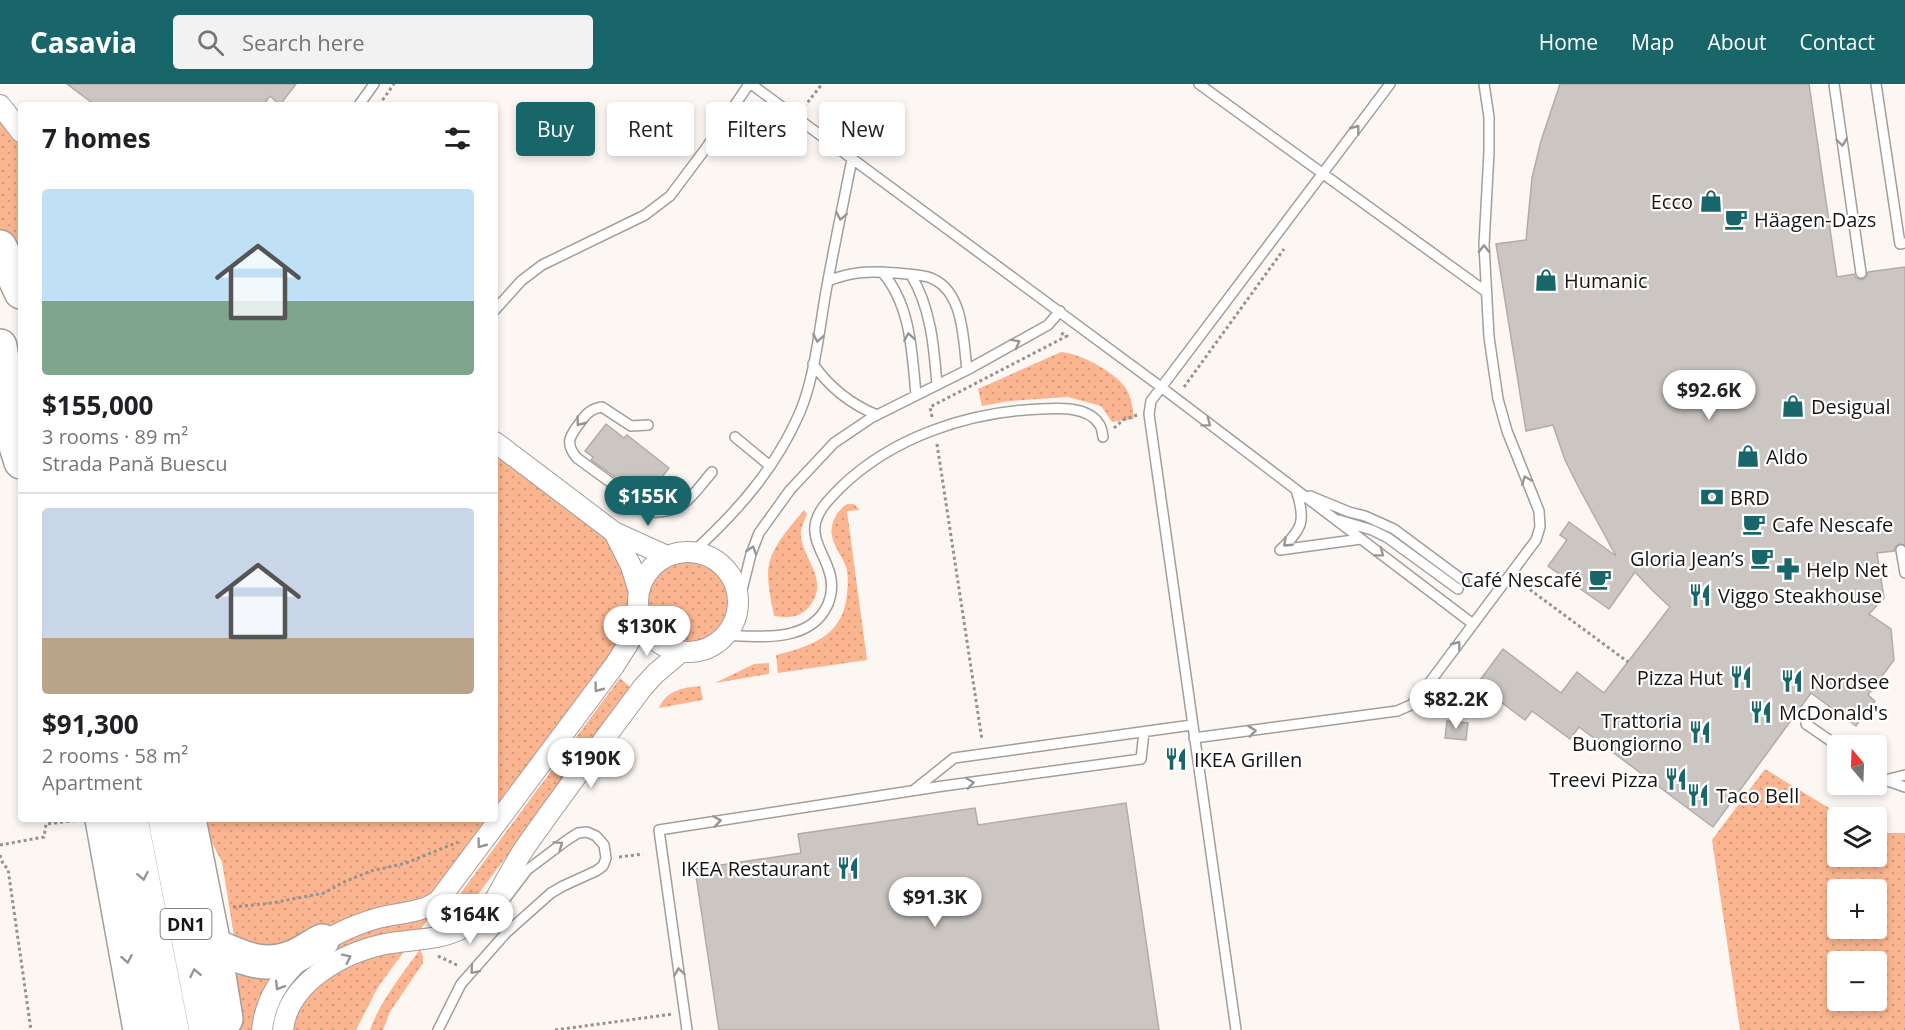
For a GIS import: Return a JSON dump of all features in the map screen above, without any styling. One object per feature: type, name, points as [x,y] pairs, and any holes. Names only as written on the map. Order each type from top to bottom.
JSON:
[{"type":"highway","points":[[0,247],[18,286]]},
{"type":"highway","points":[[0,344],[18,383]]},
{"type":"highway","points":[[0,344],[18,452]]},
{"type":"highway","points":[[90,822],[140,1030]]},
{"type":"highway","name":"DN1","points":[[132,822],[172,1030]]},
{"type":"highway","name":"DN1","points":[[166,822],[206,1030]]},
{"type":"highway","name":"DN1","points":[[190,822],[228,1030]]},
{"type":"highway","points":[[214,945],[257,962],[290,958],[322,941]]},
{"type":"street","points":[[0,105],[18,128]]},
{"type":"street","points":[[498,444],[614,532],[667,556]]},
{"type":"street","points":[[614,532],[631,566],[639,592],[642,622],[651,636],[659,643],[681,652],[695,652],[707,648],[726,635],[735,620],[738,606],[737,589],[726,568],[716,560],[693,552],[667,556],[645,577],[639,592]]},
{"type":"street","points":[[498,821],[614,666],[642,622]]},
{"type":"street","points":[[283,1030],[291,1005],[303,989],[327,968],[363,950],[447,934],[487,913],[523,850],[643,687],[681,652]]},
{"type":"street","points":[[262,1030],[263,1018],[269,1002],[279,984],[297,963],[322,941],[364,922],[426,907],[439,900],[497,822]]},
{"type":"lane","points":[[361,102],[374,84]]},
{"type":"lane","points":[[498,307],[521,281],[542,265],[645,215],[670,196],[750,84],[1060,311],[1473,624]]},
{"type":"lane","points":[[1199,84],[1485,291]]},
{"type":"lane","points":[[1236,1030],[1149,414],[1151,401],[1390,84]]},
{"type":"lane","points":[[1194,738],[1368,716],[1404,709],[1411,705],[1536,540],[1540,527],[1539,511],[1507,431],[1498,399],[1490,348],[1484,245],[1489,117],[1484,84]]},
{"type":"lane","points":[[1834,84],[1861,273]]},
{"type":"lane","points":[[1876,84],[1900,244],[1905,243]]},
{"type":"lane","points":[[693,552],[741,505],[770,466],[801,409],[813,364],[852,159]]},
{"type":"lane","points":[[828,281],[847,273],[868,271],[928,276],[936,280],[947,288],[959,313],[967,370]]},
{"type":"lane","points":[[882,272],[897,291],[903,309],[916,395]]},
{"type":"lane","points":[[911,275],[921,290],[925,304],[937,385]]},
{"type":"lane","points":[[738,606],[755,542],[767,520],[790,490],[834,443],[848,432],[877,416],[1048,325],[1060,311]]},
{"type":"lane","points":[[813,364],[837,392],[851,403],[877,416]]},
{"type":"lane","points":[[648,425],[631,426],[602,407],[594,409],[587,412],[570,435],[571,451],[577,458],[651,512],[681,507],[712,472]]},
{"type":"lane","points":[[726,635],[757,637],[782,635],[801,630],[820,616],[827,607],[832,583],[815,534],[820,511],[828,500],[864,466],[885,453],[935,429],[1005,412],[1029,409],[1068,409],[1088,414],[1099,423],[1103,437]]},
{"type":"lane","points":[[735,437],[770,466]]},
{"type":"lane","points":[[1296,490],[1302,507],[1302,519],[1295,536],[1280,550],[1361,539]]},
{"type":"lane","points":[[1296,490],[1394,529],[1461,585],[1388,538],[1372,530],[1334,518]]},
{"type":"lane","points":[[1901,550],[1905,573]]},
{"type":"lane","points":[[1806,724],[1827,738]]},
{"type":"lane","points":[[912,792],[954,758],[1192,725]]},
{"type":"lane","points":[[687,1030],[659,830],[1141,759],[1144,732]]},
{"type":"lane","points":[[1887,780],[1905,775]]},
{"type":"lane","points":[[1887,781],[1905,787]]},
{"type":"lane","points":[[438,1030],[461,984],[506,933],[551,893],[603,866],[606,852],[601,840],[587,832],[578,833],[567,840],[527,870],[502,903],[487,913]]},
{"type":"path","points":[[381,102],[394,84]]},
{"type":"path","points":[[807,104],[822,84]]},
{"type":"path","points":[[1176,399],[1286,248]]},
{"type":"path","points":[[982,742],[930,407],[1067,336],[1058,331]]},
{"type":"path","points":[[1103,437],[1124,420],[1138,415]]},
{"type":"path","points":[[1525,586],[1628,663]]},
{"type":"path","points":[[0,845],[44,837],[46,824],[68,822]]},
{"type":"path","points":[[230,907],[272,903],[324,893],[371,871],[406,863],[458,843]]},
{"type":"path","points":[[606,858],[643,854]]},
{"type":"path","points":[[0,855],[3,864],[8,869],[31,1030]]},
{"type":"path","points":[[437,956],[461,967]]},
{"type":"path","points":[[555,1030],[677,1013]]},
{"type":"shaded area","points":[[0,105],[18,128],[18,286],[0,247]]},
{"type":"shaded area","points":[[1061,352],[1088,360],[1117,378],[1129,395],[1134,419],[1112,422],[1101,406],[1068,397],[1009,401],[982,406],[978,389]]},
{"type":"shaded area","points":[[498,444],[614,532],[639,592],[642,622],[614,666],[378,987],[356,1030],[228,1030],[234,936],[222,862],[212,843],[190,827],[189,822],[498,822]]},
{"type":"shaded area","points":[[847,504],[854,504],[860,510],[847,511],[867,660],[778,673],[776,655],[802,648],[824,637],[839,620],[844,608],[848,588],[847,570],[835,545],[832,527],[835,518]]},
{"type":"shaded area","points":[[804,510],[807,514],[801,537],[817,580],[815,597],[802,613],[788,617],[774,616],[768,581],[770,560],[780,540]]},
{"type":"shaded area","points":[[688,562],[703,565],[716,574],[725,587],[728,602],[725,617],[716,630],[703,639],[688,642],[673,639],[660,630],[651,617],[648,602],[651,587],[660,574],[673,565]]},
{"type":"shaded area","points":[[769,663],[769,674],[715,683],[754,664]]},
{"type":"shaded area","points":[[620,678],[632,689],[440,945],[437,925]]},
{"type":"shaded area","points":[[700,686],[703,700],[659,708],[666,697],[671,694],[681,689]]},
{"type":"shaded area","points":[[1765,769],[1828,807],[1827,867],[1887,867],[1887,833],[1905,833],[1905,1030],[1740,1030],[1712,840]]},
{"type":"shaded area","points":[[420,949],[423,963],[390,1012],[383,1030],[370,1030],[385,998]]},
{"type":"building","points":[[67,84],[296,84],[282,102],[277,102],[270,96],[265,102],[91,102]]},
{"type":"building","points":[[1560,84],[1809,84],[1837,277],[1854,274],[1861,280],[1866,278],[1868,272],[1905,267],[1905,545],[1899,544],[1894,551],[1877,553],[1884,598],[1869,614],[1891,629],[1894,660],[1868,695],[1875,701],[1856,726],[1811,693],[1713,827],[1579,727],[1570,739],[1532,711],[1525,720],[1477,684],[1503,649],[1561,693],[1577,672],[1604,693],[1670,607],[1635,572],[1609,609],[1548,566],[1567,540],[1560,535],[1569,522],[1616,556],[1565,460],[1553,425],[1526,431],[1496,244],[1526,240],[1532,178],[1541,141]]},
{"type":"building","points":[[606,424],[624,438],[627,435],[669,468],[646,497],[620,477],[618,479],[591,460],[593,457],[585,451]]},
{"type":"building","points":[[1447,721],[1468,723],[1466,740],[1445,738]]},
{"type":"building","points":[[1126,803],[1159,1030],[719,1030],[695,869],[801,853],[798,834],[975,808],[978,825]]},
{"type":"place","name":"Ecco","points":[[1711,201]]},
{"type":"place","name":"Häagen-Dazs","points":[[1736,219]]},
{"type":"place","name":"Humanic","points":[[1546,280]]},
{"type":"place","name":"Desigual","points":[[1793,406]]},
{"type":"place","name":"Aldo","points":[[1748,456]]},
{"type":"place","name":"BRD","points":[[1712,497]]},
{"type":"place","name":"Cafe Nescafe","points":[[1754,524]]},
{"type":"place","name":"Gloria Jean’s","points":[[1762,558]]},
{"type":"place","name":"Help Net","points":[[1788,569]]},
{"type":"place","name":"Café Nescafé","points":[[1600,579]]},
{"type":"place","name":"Viggo Steakhouse","points":[[1700,595]]},
{"type":"place","name":"Pizza Hut","points":[[1741,677]]},
{"type":"place","name":"Nordsee","points":[[1792,681]]},
{"type":"place","name":"McDonald's","points":[[1761,712]]},
{"type":"place","name":"Trattoria Buongiorno","points":[[1700,732]]},
{"type":"place","name":"IKEA Grillen","points":[[1176,759]]},
{"type":"place","name":"Treevi Pizza","points":[[1676,779]]},
{"type":"place","name":"Taco Bell","points":[[1698,795]]},
{"type":"place","name":"IKEA Restaurant","points":[[848,868]]}]
